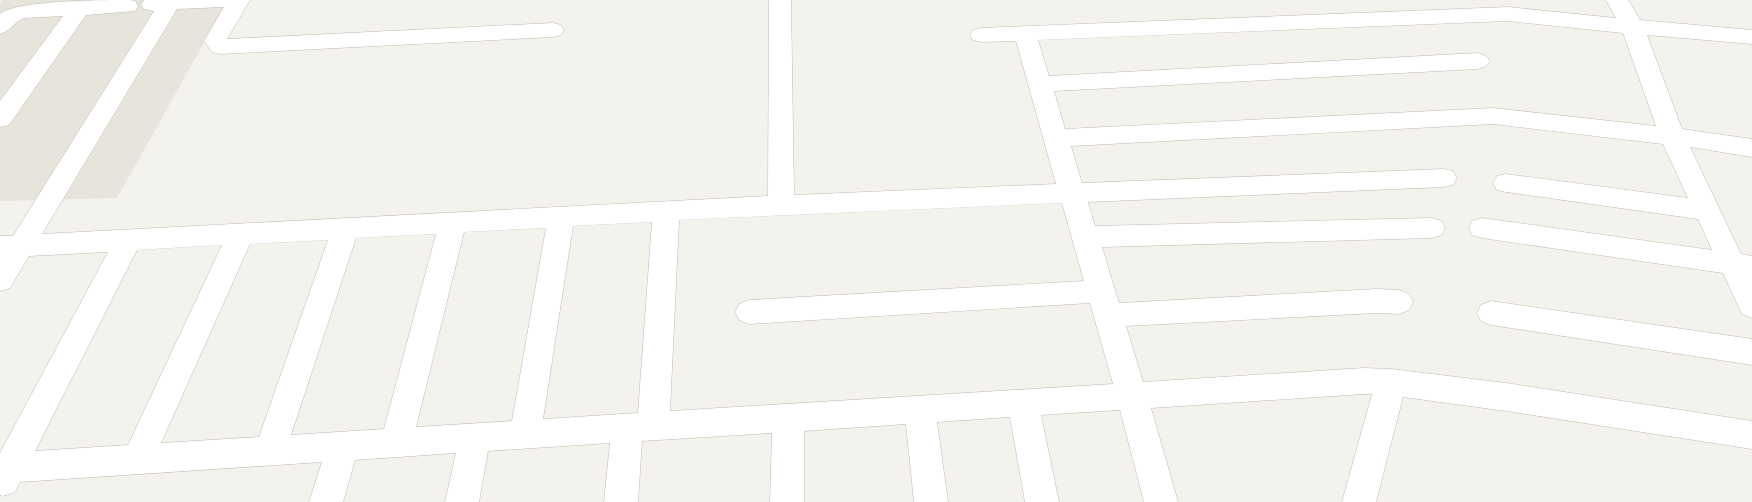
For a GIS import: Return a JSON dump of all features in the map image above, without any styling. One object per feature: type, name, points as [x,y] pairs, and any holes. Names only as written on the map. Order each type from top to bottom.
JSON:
[{"type":"street","points":[[0,27],[13,14],[23,11],[129,3],[170,4],[238,0]]},
{"type":"street","points":[[238,0],[215,41],[220,47],[553,30]]},
{"type":"street","points":[[780,0],[780,204]]},
{"type":"street","points":[[1617,0],[1632,26],[1672,136],[1707,210],[1742,266],[1752,306]]},
{"type":"street","points":[[0,280],[11,247],[170,4]]},
{"type":"street","points":[[981,35],[1503,7],[1560,18],[1752,37]]},
{"type":"street","points":[[0,118],[80,8]]},
{"type":"street","points":[[1026,33],[1084,238],[1132,397],[1160,502]]},
{"type":"street","points":[[1040,84],[1478,61]]},
{"type":"street","points":[[1056,138],[1492,116],[1672,136],[1752,148]]},
{"type":"street","points":[[11,247],[780,204],[1072,191],[1444,178]]},
{"type":"street","points":[[1506,183],[1707,210]]},
{"type":"street","points":[[621,502],[640,428],[666,210]]},
{"type":"street","points":[[525,435],[561,216]]},
{"type":"street","points":[[396,443],[453,222]]},
{"type":"street","points":[[270,451],[346,228]]},
{"type":"street","points":[[1084,238],[1432,228]]},
{"type":"street","points":[[1482,228],[1742,266]]},
{"type":"street","points":[[138,459],[241,234]]},
{"type":"street","points":[[4,474],[128,240]]},
{"type":"street","points":[[749,312],[1104,303],[1399,302]]},
{"type":"street","points":[[1491,313],[1752,352]]},
{"type":"street","points":[[4,474],[138,459],[1364,381],[1391,382],[1506,396],[1752,434]]},
{"type":"street","points":[[1359,502],[1391,382]]},
{"type":"street","points":[[1023,403],[1042,502]]},
{"type":"street","points":[[920,410],[931,502]]},
{"type":"street","points":[[787,502],[788,418]]},
{"type":"street","points":[[462,502],[475,438]]},
{"type":"street","points":[[326,502],[343,446]]},
{"type":"shaded area","points":[[2,0],[228,0],[117,198],[0,201],[0,3]]}]
